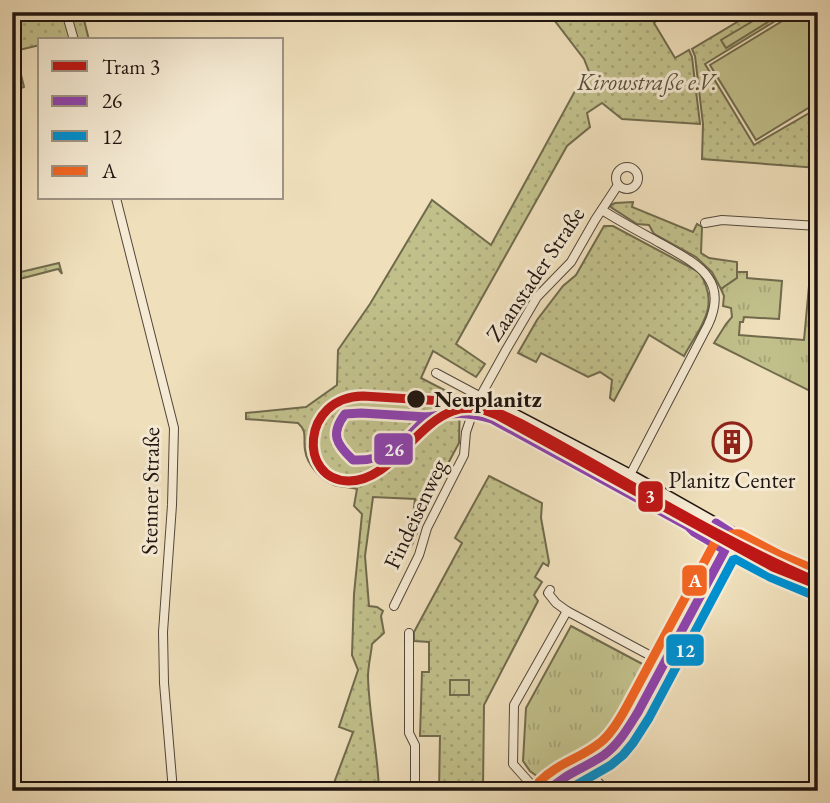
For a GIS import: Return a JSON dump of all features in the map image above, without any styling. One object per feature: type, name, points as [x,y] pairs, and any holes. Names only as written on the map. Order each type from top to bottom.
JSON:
[{"type":"street","points":[[66,12],[74,38]]},
{"type":"street","name":"Zaanstader Straße","points":[[481,397],[537,297],[571,262],[618,185]]},
{"type":"street","name":"Stenner Straße","points":[[117,200],[174,428],[163,632],[164,683],[173,791]]},
{"type":"street","name":"Zaanstader Straße","points":[[602,210],[685,256],[704,270],[713,286],[715,300],[714,312],[708,325],[629,475]]},
{"type":"street","points":[[705,223],[722,220],[818,226]]},
{"type":"street","points":[[436,373],[734,534],[786,560],[818,572]]},
{"type":"street","name":"Findeisenweg","points":[[394,606],[419,555],[427,528],[464,455],[466,432],[481,397]]},
{"type":"street","points":[[473,413],[492,419],[688,526],[725,550],[818,594]]},
{"type":"street","points":[[622,490],[629,475]]},
{"type":"street","points":[[567,611],[514,705],[513,764],[529,782],[546,791],[566,775],[604,755],[624,734],[734,534]]},
{"type":"street","points":[[550,590],[548,593],[556,603],[567,611],[664,663]]},
{"type":"street","points":[[409,633],[409,733],[415,745],[415,791]]},
{"type":"street","points":[[588,764],[596,780],[607,791]]},
{"type":"green space","points":[[12,12],[82,12],[88,38],[38,38],[38,45],[19,50],[17,59],[24,87],[12,92]]},
{"type":"green space","name":"Kirowstraße e.V.","points":[[548,12],[667,12],[654,23],[675,58],[689,50],[700,124],[622,119],[602,103],[587,113],[590,127],[567,146],[456,344],[485,364],[476,377],[433,351],[421,378],[460,398],[459,443],[437,484],[409,549],[415,499],[373,497],[365,556],[369,606],[383,611],[381,616],[384,633],[372,644],[368,677],[379,791],[331,791],[353,732],[339,727],[358,670],[352,655],[354,594],[362,514],[354,506],[357,489],[334,485],[315,471],[308,461],[304,432],[298,423],[246,419],[246,413],[306,407],[337,385],[338,350],[370,304],[432,200],[491,245],[575,91],[590,74],[584,59]]},
{"type":"green space","points":[[754,12],[790,12],[705,64],[754,145],[818,108],[818,168],[702,159],[703,124],[692,49]]},
{"type":"green space","points":[[768,12],[784,12],[726,48],[721,40]]},
{"type":"green space","points":[[797,12],[818,12],[818,102],[756,140],[710,65]]},
{"type":"green space","points":[[633,202],[632,207],[693,232],[697,224],[702,227],[701,253],[709,258],[737,262],[737,278],[721,289],[712,272],[696,257],[654,234],[649,225],[637,224],[609,206]]},
{"type":"green space","points":[[604,226],[613,226],[699,272],[708,295],[706,315],[684,356],[649,335],[614,401],[610,398],[612,380],[600,372],[588,377],[541,353],[536,362],[518,353],[537,320],[563,286],[576,275]]},
{"type":"green space","points":[[59,263],[62,274],[58,269],[12,281],[12,274]]},
{"type":"green space","points":[[737,272],[747,272],[747,278],[782,281],[779,319],[744,317],[743,322],[740,322],[739,335],[804,340],[810,275],[817,275],[818,395],[714,343],[732,317],[731,308],[723,306],[724,296],[721,289],[737,278]]},
{"type":"green space","points":[[489,476],[542,503],[541,518],[549,562],[548,566],[543,563],[535,577],[542,582],[534,595],[538,601],[484,705],[483,787],[490,788],[490,791],[439,791],[440,736],[420,736],[422,672],[429,672],[429,642],[414,641],[414,632],[462,543],[455,538]]},
{"type":"green space","points":[[571,626],[648,667],[622,713],[629,718],[614,741],[602,751],[562,766],[545,782],[530,771],[523,761],[526,708]]},
{"type":"green space","points":[[450,680],[469,680],[469,695],[450,695]]},
{"type":"tram line","name":"3","points":[[363,396],[443,401],[484,410],[461,409],[439,418],[390,463],[363,479],[348,481],[332,477],[321,467],[314,454],[318,423],[327,410],[343,400],[363,396]]},
{"type":"tram line","name":"3","points":[[484,410],[520,423],[741,546],[818,582]]},
{"type":"tram line","name":"3","points":[[484,410],[773,567],[818,585]]},
{"type":"transit line","name":"26","points":[[361,413],[427,417],[403,442],[386,454],[377,458],[353,460],[342,449],[336,433],[345,414],[361,413]]},
{"type":"transit line","name":"26","points":[[427,417],[460,413],[492,419],[688,526],[725,550],[623,735],[604,755],[548,791]]},
{"type":"transit line","name":"26","points":[[716,523],[730,532],[737,546],[818,584]]},
{"type":"transit line","name":"A","points":[[539,782],[554,770],[593,748],[612,730],[714,544],[726,536],[740,534],[818,571]]},
{"type":"transit line","name":"12","points":[[566,791],[611,765],[633,743],[733,560],[736,559],[813,595]]},
{"type":"place","name":"Neuplanitz","points":[[416,399]]},
{"type":"place","name":"Planitz Center","points":[[732,442]]}]
